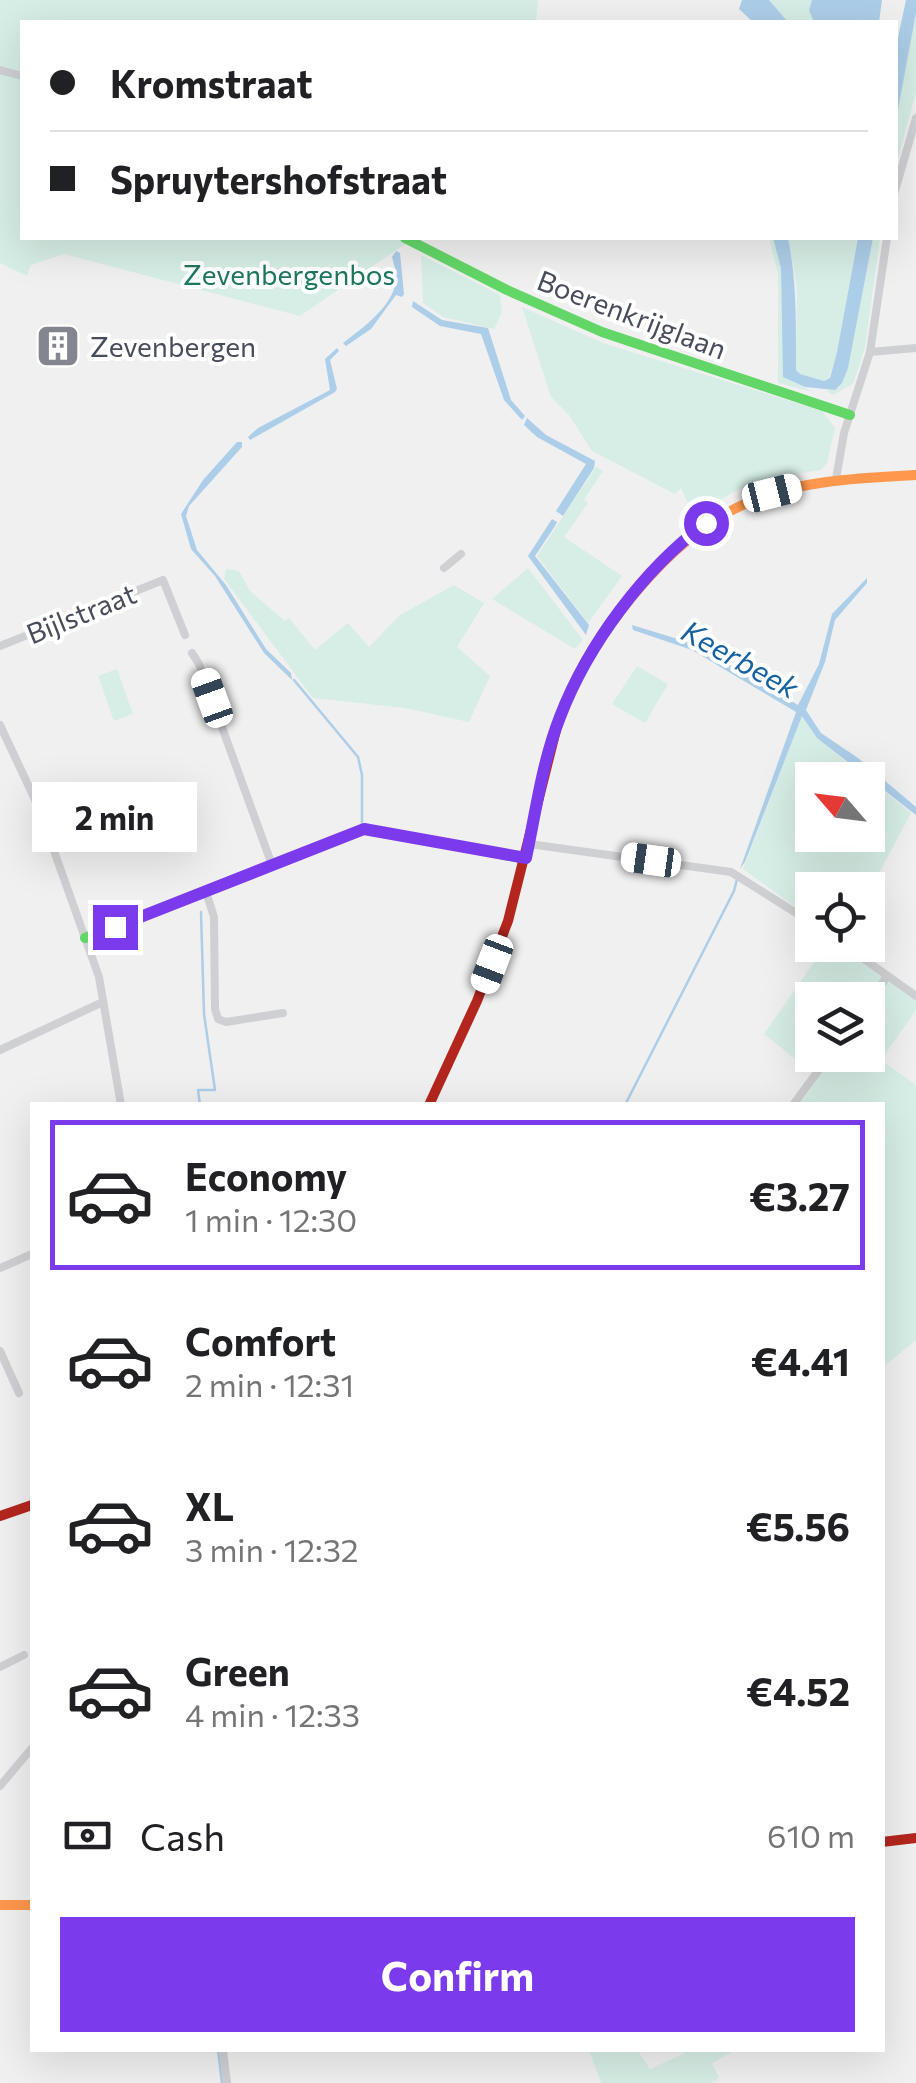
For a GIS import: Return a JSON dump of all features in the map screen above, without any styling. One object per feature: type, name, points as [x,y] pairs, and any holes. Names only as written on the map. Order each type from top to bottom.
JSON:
[{"type":"street","points":[[898,181],[916,118]]},
{"type":"street","name":"Boerenkrijglaan","points":[[409,240],[602,332],[850,416]]},
{"type":"street","points":[[836,479],[870,352],[887,240]]},
{"type":"street","points":[[870,352],[916,348]]},
{"type":"street","points":[[430,1102],[500,944],[526,858],[540,780],[569,696],[642,584],[688,537],[728,510],[772,493],[836,479],[916,475]]},
{"type":"street","points":[[444,568],[461,554]]},
{"type":"street","name":"Bijlstraat","points":[[0,646],[163,580],[185,635]]},
{"type":"street","points":[[192,653],[200,664],[272,865]]},
{"type":"street","points":[[0,726],[38,806],[98,977],[120,1102]]},
{"type":"street","points":[[85,938],[364,829],[526,858]]},
{"type":"street","points":[[529,844],[731,872],[795,912]]},
{"type":"street","points":[[206,892],[214,918],[213,969],[218,1018],[226,1022],[283,1014]]},
{"type":"street","points":[[868,962],[916,996]]},
{"type":"street","points":[[883,982],[887,976]]},
{"type":"street","points":[[0,1050],[102,1002]]},
{"type":"street","points":[[795,1102],[817,1072]]},
{"type":"street","points":[[0,1268],[30,1255]]},
{"type":"street","points":[[0,1351],[19,1393]]},
{"type":"street","points":[[0,1516],[30,1506]]},
{"type":"street","points":[[0,1667],[24,1655]]},
{"type":"street","points":[[0,1786],[30,1750]]},
{"type":"street","points":[[0,1766],[10,1775]]},
{"type":"street","points":[[885,1842],[916,1838]]},
{"type":"street","points":[[0,1905],[30,1904]]},
{"type":"street","points":[[222,2052],[227,2083]]},
{"type":"green space","name":"Zevenbergenbos","points":[[0,0],[538,0],[536,20],[20,20],[20,240],[408,240],[300,316],[64,254],[31,265],[27,276],[0,263]]},
{"type":"green space","points":[[769,0],[812,0],[809,10],[813,20],[786,20]]},
{"type":"green space","points":[[916,13],[916,93],[898,158],[898,110]]},
{"type":"green space","points":[[770,240],[774,240],[781,267],[784,377],[813,392],[778,383],[778,273]]},
{"type":"green space","points":[[788,240],[858,240],[837,352],[829,378],[824,381],[796,370],[797,288]]},
{"type":"green space","points":[[873,240],[880,240],[865,348],[853,384],[833,395],[826,391],[839,387],[848,367]]},
{"type":"green space","points":[[421,255],[500,295],[502,312],[494,329],[443,317],[423,303]]},
{"type":"green space","points":[[522,307],[603,343],[822,411],[835,428],[827,463],[821,470],[766,479],[737,490],[694,515],[681,488],[675,494],[592,451],[569,415],[551,397]]},
{"type":"green space","points":[[596,467],[603,471],[584,499],[588,503],[564,537],[622,576],[588,623],[537,556]]},
{"type":"green space","points":[[528,568],[583,640],[575,649],[492,599]]},
{"type":"green space","points":[[226,569],[239,571],[250,591],[285,621],[289,618],[315,650],[348,623],[369,647],[400,615],[454,585],[484,603],[457,647],[490,676],[469,722],[405,708],[313,698],[224,579]]},
{"type":"green space","points":[[637,666],[668,684],[645,723],[612,704]]},
{"type":"green space","points":[[117,669],[133,714],[114,721],[98,676]]},
{"type":"green space","points":[[802,715],[817,738],[847,762],[795,762],[795,852],[885,852],[885,792],[911,813],[880,872],[795,872],[795,907],[743,869]]},
{"type":"green space","points":[[814,962],[860,962],[916,1001],[916,1010],[885,1054],[885,982],[800,982]]},
{"type":"green space","points":[[795,990],[795,1059],[764,1034]]},
{"type":"green space","points":[[885,1063],[916,1085],[916,1340],[885,1365],[885,1102],[801,1102],[819,1078],[812,1072],[885,1072]]},
{"type":"green space","points":[[590,2052],[638,2052],[650,2069],[688,2052],[732,2052],[712,2063],[719,2078],[711,2083],[601,2083]]},
{"type":"water","points":[[742,0],[769,0],[786,20],[751,20],[739,9]]},
{"type":"water","points":[[812,0],[882,0],[879,20],[813,20],[809,10]]},
{"type":"water","points":[[906,0],[916,0],[898,110],[898,38]]},
{"type":"water","points":[[774,240],[788,240],[791,255],[796,370],[824,381],[830,378],[837,352],[858,240],[873,240],[848,368],[835,390],[805,387],[783,377],[781,268]]},
{"type":"water","points":[[396,251],[400,253],[404,294],[396,295],[371,329],[346,346],[343,343],[389,300],[396,281],[392,257]]},
{"type":"water","points":[[413,301],[442,320],[488,328],[511,400],[525,416],[522,420],[504,400],[481,334],[440,326],[412,307]]},
{"type":"water","points":[[337,348],[339,351],[330,360],[335,392],[250,440],[248,437],[258,428],[330,390],[325,359]]},
{"type":"water","points":[[527,418],[546,435],[595,461],[563,516],[556,511],[586,464],[537,437],[524,425]]},
{"type":"water","points":[[237,442],[242,442],[242,447],[189,506],[186,516],[197,550],[226,585],[266,649],[291,673],[292,680],[264,653],[215,576],[191,549],[181,514],[203,480]]},
{"type":"water","points":[[552,519],[557,522],[535,556],[589,625],[586,635],[528,556]]},
{"type":"water","points":[[867,578],[867,583],[835,620],[825,662],[806,710],[821,733],[863,762],[848,762],[817,738],[802,716],[740,869],[796,712],[692,650],[633,630],[632,625],[694,644],[798,705],[819,664],[832,614]]},
{"type":"water","points":[[885,781],[916,807],[916,815],[885,791]]},
{"type":"waterway","points":[[294,680],[358,757],[362,824]]},
{"type":"waterway","points":[[627,1102],[737,879]]},
{"type":"waterway","points":[[200,1102],[198,1090],[215,1090],[204,1014],[201,912]]},
{"type":"waterway","points":[[218,2052],[222,2083]]},
{"type":"traffic: fast","points":[[409,240],[602,332],[850,415]]},
{"type":"traffic: fast","points":[[85,938],[365,829],[526,859]]},
{"type":"traffic: slow","points":[[559,718],[591,655],[636,592],[690,539],[719,518],[749,502],[789,489],[831,481],[916,475]]},
{"type":"traffic: slow","points":[[0,1905],[30,1905]]},
{"type":"traffic: jam","points":[[430,1102],[477,1001],[508,921],[559,718]]},
{"type":"traffic: jam","points":[[0,1516],[30,1506]]},
{"type":"traffic: jam","points":[[885,1842],[916,1838]]},
{"type":"place","name":"Zevenbergen","points":[[58,346]]},
{"type":"route","points":[[115,927],[364,829],[526,858],[540,780],[560,718],[579,677],[642,584],[669,553],[706,523]]},
{"type":"water label","name":"Keerbeek","points":[[741,658]]}]
